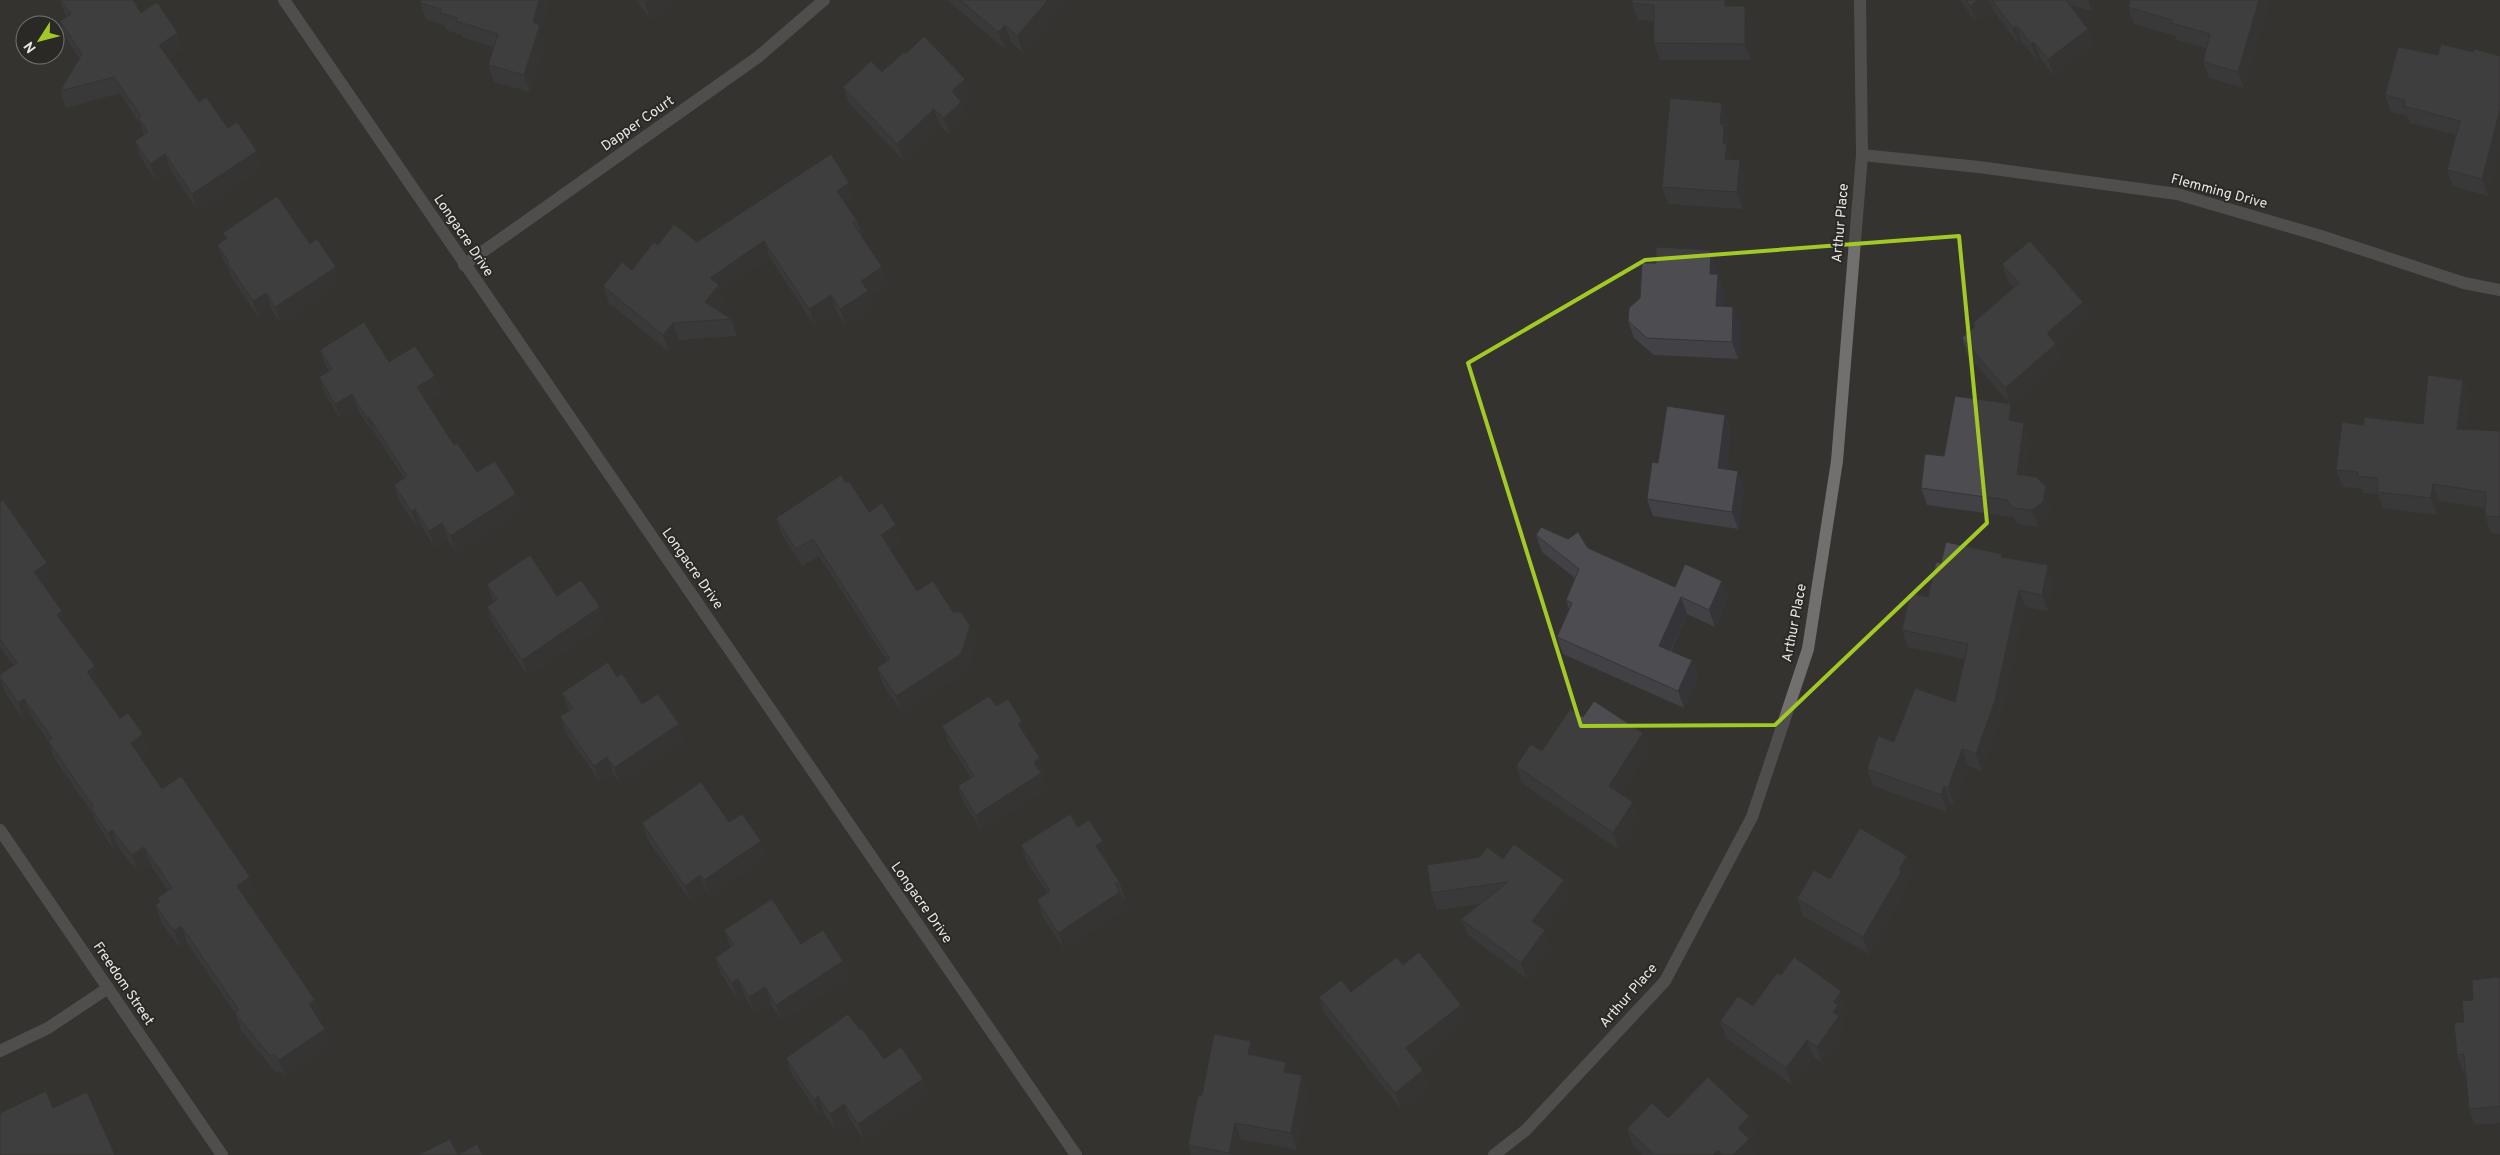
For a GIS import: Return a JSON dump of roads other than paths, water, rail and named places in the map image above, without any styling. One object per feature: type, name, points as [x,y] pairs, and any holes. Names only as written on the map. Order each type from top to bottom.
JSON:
[{"type":"street","name":"Longacre Drive","points":[[284,0],[1076,1155]]},
{"type":"street","name":"Dapper Court","points":[[464,265],[758,57],[824,0]]},
{"type":"street","name":"Arthur Place","points":[[1494,1155],[1526,1130],[1665,981],[1752,816],[1808,649],[1837,461],[1862,155],[1860,0]]},
{"type":"street","name":"Flemming Drive","points":[[1862,155],[1980,167],[2177,194],[2321,236],[2464,283],[2500,290]]},
{"type":"street","name":"Freedom Street","points":[[0,830],[222,1155]]},
{"type":"street","points":[[0,1051],[48,1028],[108,988]]}]
